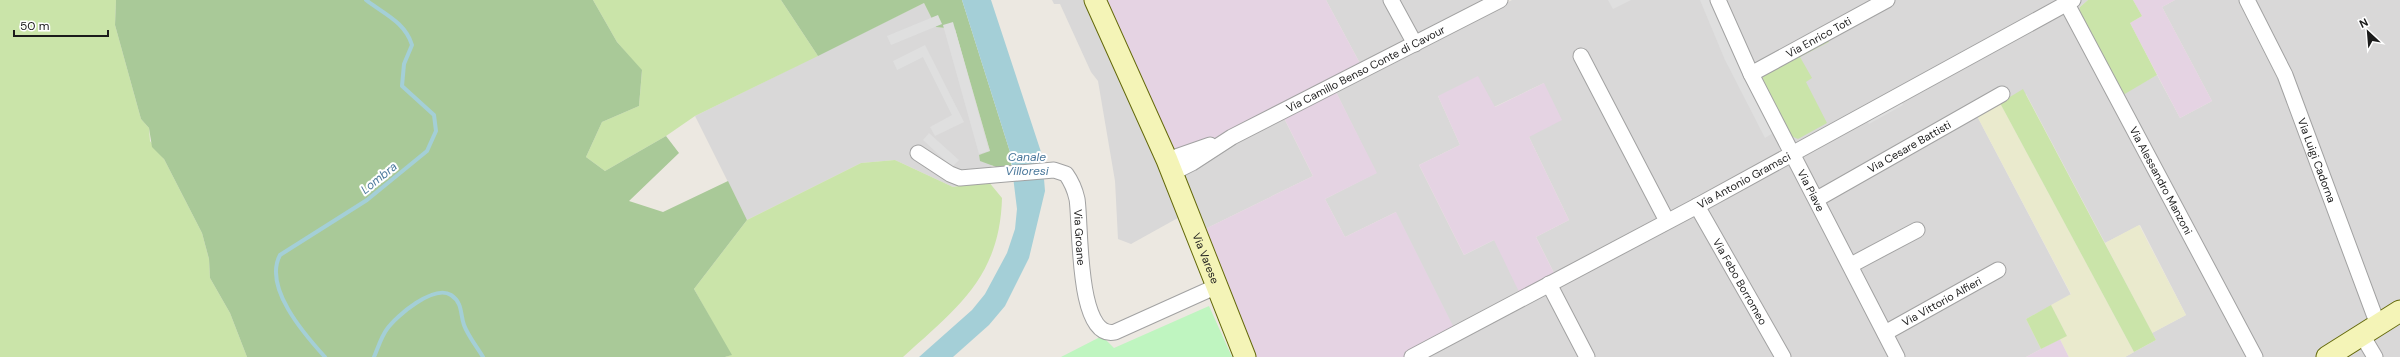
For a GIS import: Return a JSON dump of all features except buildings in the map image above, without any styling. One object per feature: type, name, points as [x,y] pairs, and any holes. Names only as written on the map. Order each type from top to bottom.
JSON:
[{"type":"street","name":"Via Varese","points":[[1096,0],[1169,166],[1215,287],[1245,357]]},
{"type":"street","points":[[1392,0],[1415,44]]},
{"type":"street","name":"Via Camillo Benso Conte di Cavour","points":[[1169,166],[1232,137],[1500,0]]},
{"type":"street","name":"Via Piave","points":[[1718,0],[1751,74],[1817,198],[1897,357]]},
{"type":"street","name":"Via Enrico Toti","points":[[1751,74],[1887,0]]},
{"type":"street","name":"Via Luigi Cadorna","points":[[2247,0],[2285,76],[2370,330],[2375,357]]},
{"type":"street","name":"Via Antonio Gramsci","points":[[1416,356],[1697,206],[2070,2]]},
{"type":"street","name":"Via Alessandro Manzoni","points":[[2070,2],[2255,357]]},
{"type":"street","points":[[1581,56],[1667,221]]},
{"type":"street","name":"Via Cesare Battisti","points":[[1817,198],[2002,94]]},
{"type":"street","name":"Via Groane","points":[[918,153],[957,177],[1005,175],[1049,170],[1058,170],[1066,174],[1075,191],[1084,292],[1092,318],[1101,328],[1108,332],[1115,332],[1215,287]]},
{"type":"street","name":"Via Febo Borromeo","points":[[1697,206],[1783,357]]},
{"type":"street","points":[[1851,266],[1918,230]]},
{"type":"street","name":"Via Vittorio Alfieri","points":[[1885,333],[1998,270]]},
{"type":"street","points":[[1549,284],[1587,357]]},
{"type":"street","points":[[2327,357],[2400,311]]},
{"type":"shaded area","points":[[1052,0],[1093,0],[1185,214],[1131,244],[1118,239],[1115,181],[1098,81],[1091,72],[1060,4],[1054,4]]},
{"type":"shaded area","points":[[1100,0],[1326,0],[1363,69],[1219,137],[1170,157]]},
{"type":"shaded area","points":[[1326,0],[1498,0],[1363,69]]},
{"type":"shaded area","points":[[1512,0],[2088,0],[2080,7],[2123,94],[2157,75],[2180,118],[2212,101],[2162,7],[2175,0],[2241,0],[2301,125],[2370,328],[2321,357],[2125,357],[2156,340],[2152,333],[2186,315],[2140,225],[2105,243],[2026,94],[1977,116],[2071,295],[2026,319],[2041,349],[2026,357],[1410,357],[1396,212],[1345,237],[1325,199],[1376,173],[1335,90]],"holes":[[[1544,83],[1529,137],[1569,220],[1536,237],[1556,277],[1494,240],[1464,255],[1419,165],[1460,145],[1438,96],[1494,107]]]},
{"type":"shaded area","points":[[1608,0],[1631,0],[1613,9]]},
{"type":"shaded area","points":[[1700,0],[1709,0],[1741,70],[1773,133],[1765,138],[1725,60]]},
{"type":"shaded area","points":[[2133,0],[2175,0],[2162,7],[2212,101],[2180,118],[2130,23],[2142,16]]},
{"type":"shaded area","points":[[2249,0],[2400,0],[2400,310],[2377,324]]},
{"type":"shaded area","points":[[924,3],[936,27],[955,29],[990,152],[979,155],[981,161],[992,164],[988,181],[953,187],[895,160],[861,163],[747,220],[695,116]]},
{"type":"shaded area","points":[[938,15],[942,24],[891,45],[887,36]]},
{"type":"shaded area","points":[[953,22],[989,151],[979,154],[943,25]]},
{"type":"shaded area","points":[[925,45],[964,122],[935,136],[930,127],[952,115],[923,57],[897,70],[893,61]]},
{"type":"shaded area","points":[[1478,76],[1495,107],[1544,83],[1562,120],[1529,137],[1569,220],[1536,237],[1556,277],[1521,296],[1494,240],[1464,255],[1419,165],[1460,145],[1438,96]]},
{"type":"shaded area","points":[[1335,90],[1377,173],[1325,199],[1345,237],[1396,212],[1456,332],[1410,357],[1249,357],[1199,232],[1313,176],[1283,116]]},
{"type":"shaded area","points":[[1900,99],[1903,105],[1869,124],[1866,118]]},
{"type":"shaded area","points":[[1283,116],[1313,176],[1199,232],[1179,177],[1237,140]]},
{"type":"shaded area","points":[[929,133],[959,160],[952,167],[923,140]]},
{"type":"shaded area","points":[[2400,318],[2400,357],[2339,357]]},
{"type":"shaded area","points":[[2060,339],[2069,357],[2026,357]]},
{"type":"green space","points":[[0,0],[116,0],[115,25],[141,119],[149,128],[150,141],[164,159],[202,233],[209,259],[210,278],[230,313],[247,357],[0,357]]},
{"type":"green space","points":[[116,0],[593,0],[617,42],[642,70],[639,106],[602,122],[586,157],[605,171],[666,136],[679,153],[629,201],[663,212],[728,181],[747,220],[694,289],[732,355],[725,357],[247,357],[230,313],[210,278],[209,259],[202,233],[164,159],[152,147],[149,128],[141,119],[115,25]]},
{"type":"green space","points":[[593,0],[781,0],[818,56],[695,116],[666,136],[605,171],[586,157],[602,122],[639,106],[642,71],[617,42]]},
{"type":"green space","points":[[781,0],[962,0],[1010,152],[1011,165],[999,168],[980,161],[979,155],[990,151],[955,29],[936,27],[924,3],[818,56]]},
{"type":"green space","points":[[2088,0],[2133,0],[2142,16],[2130,23],[2157,75],[2123,95],[2079,13],[2080,7]]},
{"type":"green space","points":[[1828,39],[1829,42],[1800,57],[1812,78],[1806,82],[1827,123],[1798,139],[1791,136],[1762,80],[1764,72]]},
{"type":"green space","points":[[2023,89],[2156,340],[2134,352],[2000,103]]},
{"type":"green space","points":[[2000,103],[2134,352],[2125,357],[2069,357],[2060,339],[2067,336],[2051,305],[2071,294],[1977,116]]},
{"type":"green space","points":[[895,160],[953,187],[988,181],[1002,198],[999,226],[993,249],[984,270],[972,289],[958,306],[903,357],[725,357],[731,355],[694,289],[747,220],[861,163]]},
{"type":"green space","points":[[2139,225],[2186,315],[2152,333],[2105,243]]},
{"type":"green space","points":[[2051,305],[2067,336],[2041,349],[2026,319]]},
{"type":"green space","points":[[1209,306],[1232,357],[1061,357],[1102,336],[1114,348]]},
{"type":"water","name":"Canale Villoresi","points":[[962,0],[991,0],[1042,155],[1045,191],[1029,258],[1005,306],[989,325],[953,357],[919,357],[972,310],[985,294],[1007,253],[1015,229],[1017,209],[1010,152]]},
{"type":"waterway","name":"Lombra","points":[[325,357],[297,323],[281,295],[277,281],[276,268],[280,255],[367,200],[427,151],[436,131],[434,115],[402,86],[404,64],[412,45],[409,37],[399,24],[366,0]]},
{"type":"waterway","name":"Lombra","points":[[374,357],[385,332],[398,317],[426,297],[444,293],[451,295],[458,302],[466,329],[483,357]]}]
